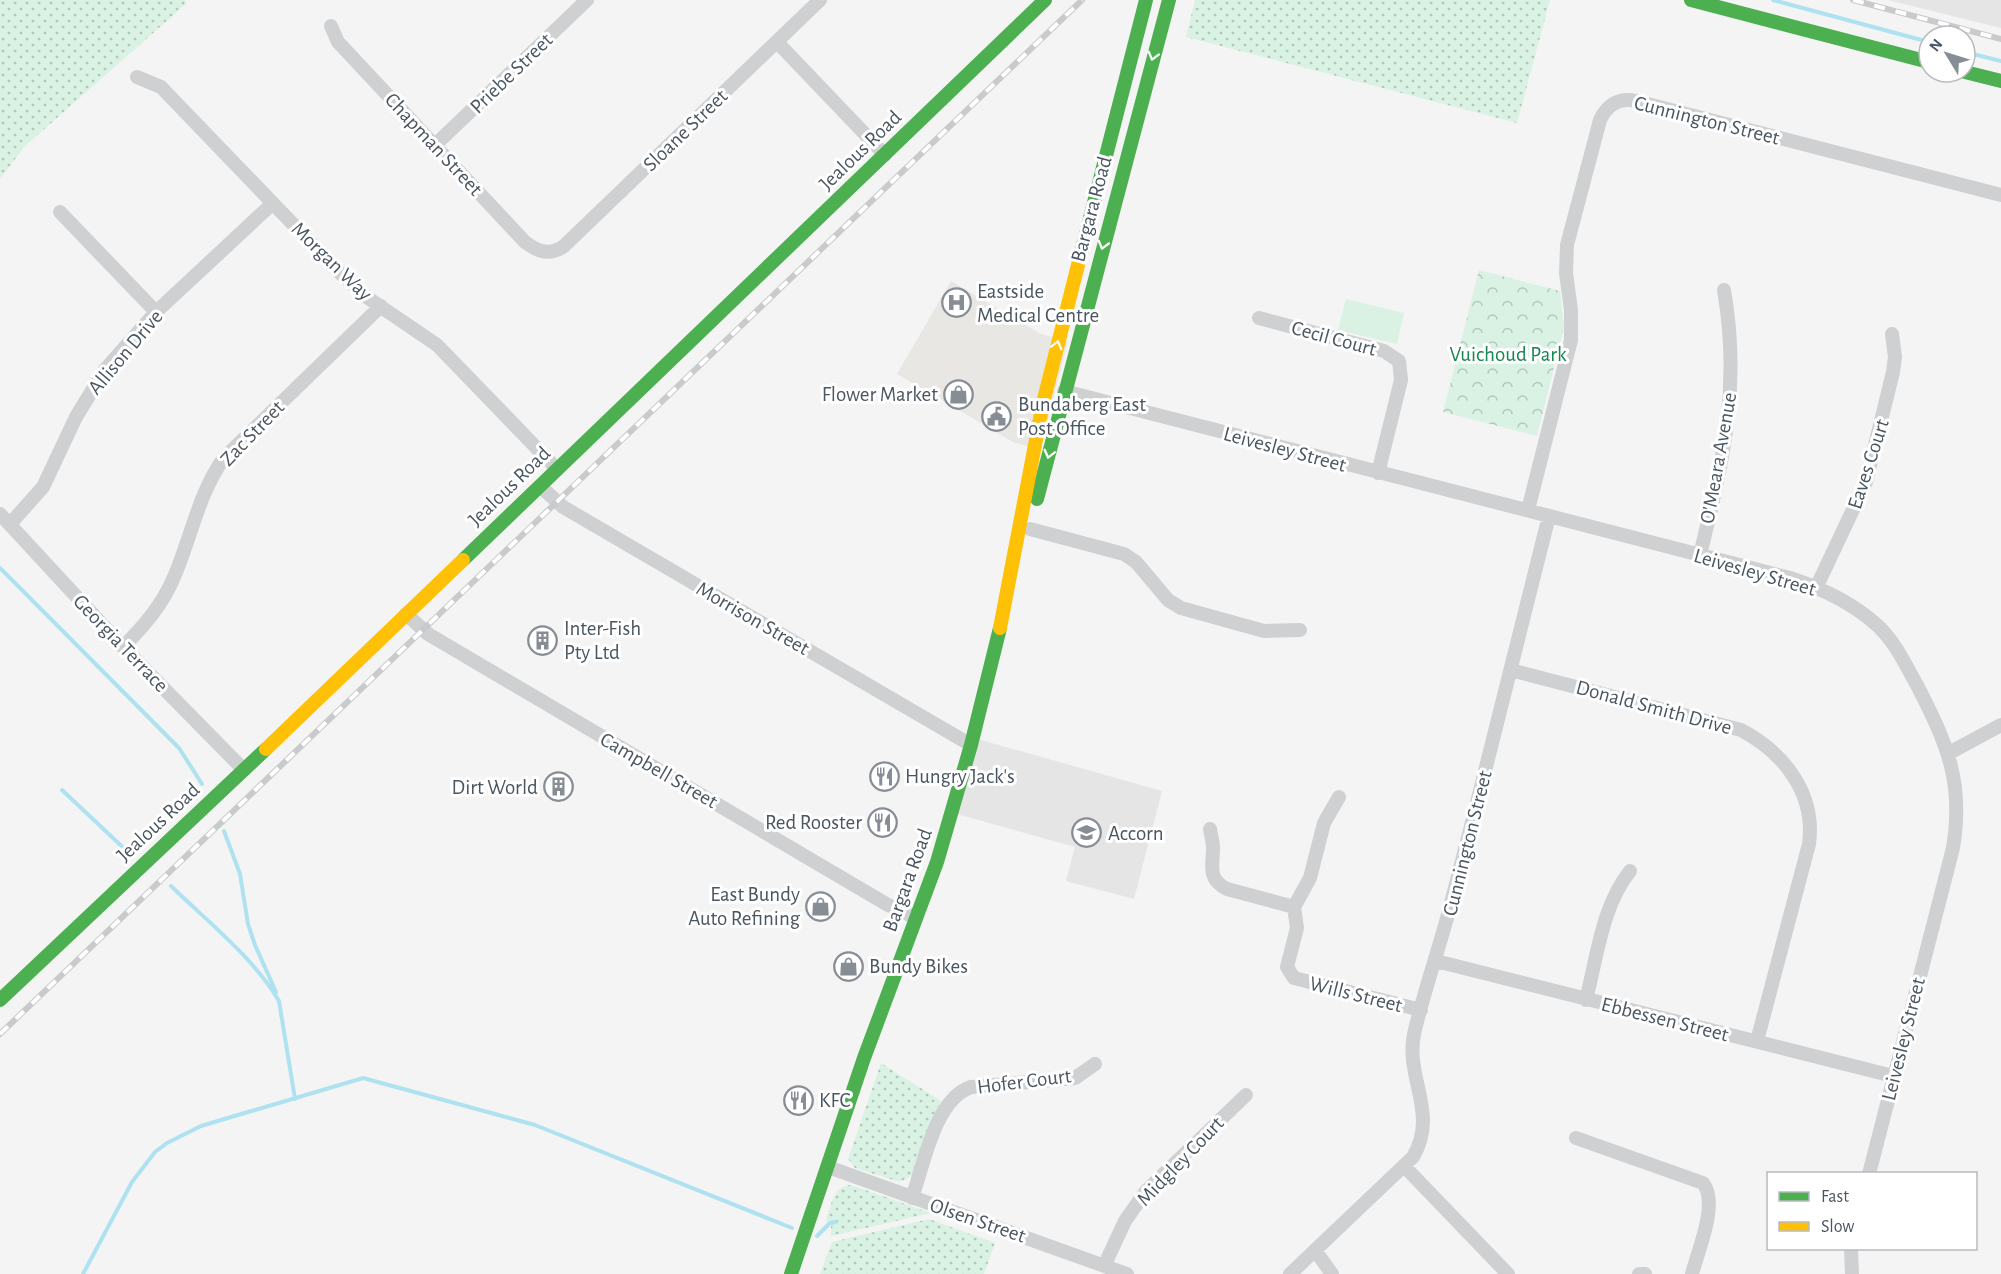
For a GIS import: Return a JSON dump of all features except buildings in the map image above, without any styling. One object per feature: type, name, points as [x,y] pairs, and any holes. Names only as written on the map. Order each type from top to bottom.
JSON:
[{"type":"main road","name":"Jealous Road","points":[[0,1000],[244,770],[1045,0]]},
{"type":"main road","name":"Bargara Road","points":[[791,1274],[864,1058],[950,823],[1025,528],[1169,0]]},
{"type":"main road","points":[[1691,0],[1917,59]]},
{"type":"main road","name":"Bargara Road","points":[[1025,528],[1047,386],[1146,1]]},
{"type":"main road","points":[[1977,75],[2001,81]]},
{"type":"main road","points":[[1047,386],[1064,391]]},
{"type":"street","name":"Priebe Street","points":[[435,145],[587,0]]},
{"type":"street","name":"Sloane Street","points":[[546,252],[558,250],[564,246],[820,0]]},
{"type":"street","name":"Chapman Street","points":[[331,26],[338,42],[525,242],[546,252]]},
{"type":"street","points":[[777,42],[885,155]]},
{"type":"street","name":"Morgan Way","points":[[136,77],[161,87],[344,277],[437,345],[557,469]]},
{"type":"street","name":"Cunnington Street","points":[[1528,510],[1571,340],[1571,310],[1566,273],[1568,245],[1600,120],[1609,99],[1636,101],[2001,195]]},
{"type":"street","name":"Allison Drive","points":[[5,519],[50,475],[76,417],[104,371],[156,312],[273,203]]},
{"type":"street","points":[[60,212],[156,312]]},
{"type":"street","name":"O'Meara Avenue","points":[[1700,555],[1722,463],[1732,388],[1730,323],[1724,290]]},
{"type":"street","name":"Zac Street","points":[[123,647],[153,614],[164,597],[212,478],[224,458],[381,306]]},
{"type":"street","name":"Cecil Court","points":[[1259,318],[1384,351],[1399,361],[1401,380],[1378,472]]},
{"type":"street","name":"Eaves Court","points":[[1816,588],[1866,482],[1893,372],[1895,357],[1892,334]]},
{"type":"street","name":"Leivesley Street","points":[[1064,391],[1790,578],[1816,588],[1854,608],[1886,635],[1904,660],[1949,753],[1958,794],[1956,830],[1869,1172]]},
{"type":"street","name":"Morrison Street","points":[[540,486],[562,507],[971,745]]},
{"type":"street","name":"Cunnington Street","points":[[1290,1274],[1404,1166],[1419,1147],[1424,1127],[1413,1056],[1414,1034],[1436,961],[1549,516]]},
{"type":"street","name":"Georgia Terrace","points":[[5,519],[123,647],[244,770]]},
{"type":"street","points":[[1025,528],[1124,554],[1136,562],[1167,600],[1181,608],[1264,631],[1299,630]]},
{"type":"street","name":"Campbell Street","points":[[406,614],[434,638],[888,904],[916,918]]},
{"type":"street","name":"Donald Smith Drive","points":[[1511,670],[1741,730],[1773,751],[1795,778],[1809,817],[1809,844],[1757,1041]]},
{"type":"street","points":[[1949,753],[2001,725]]},
{"type":"street","points":[[1210,829],[1213,846],[1211,873],[1217,883],[1227,889],[1294,907],[1310,878],[1324,823],[1339,797]]},
{"type":"street","points":[[1586,1000],[1611,902],[1618,885],[1630,871]]},
{"type":"street","name":"Wills Street","points":[[1294,907],[1297,928],[1287,967],[1294,978],[1421,1010]]},
{"type":"street","name":"Ebbessen Street","points":[[1436,961],[1893,1076]]},
{"type":"street","name":"Hofer Court","points":[[912,1198],[942,1111],[958,1092],[978,1086],[1075,1078],[1095,1064]]},
{"type":"street","name":"Midgley Court","points":[[1105,1264],[1125,1221],[1146,1191],[1246,1095]]},
{"type":"street","points":[[1576,1138],[1606,1147],[1653,1167],[1691,1176],[1712,1184],[1710,1205],[1692,1274]]},
{"type":"street","points":[[1404,1166],[1508,1274]]},
{"type":"street","name":"Olsen Street","points":[[828,1167],[1105,1264],[1127,1274]]},
{"type":"street","points":[[1316,1250],[1332,1274]]},
{"type":"street","points":[[1851,1250],[1852,1274]]},
{"type":"street","points":[[1639,1274],[1645,1274]]},
{"type":"shaded area","points":[[1888,0],[2001,0],[2001,28]]},
{"type":"shaded area","points":[[951,281],[1041,334],[1068,341],[1040,450],[1013,442],[897,374]]},
{"type":"shaded area","name":"Accorn","points":[[974,738],[1162,791],[1134,899],[1066,881],[1075,847],[953,813]]},
{"type":"green space","points":[[0,0],[184,0],[187,3],[24,147],[0,179]]},
{"type":"green space","points":[[1195,0],[1550,0],[1517,123],[1186,37]]},
{"type":"green space","name":"Vuichoud Park","points":[[1479,270],[1560,291],[1564,327],[1537,436],[1443,412]]},
{"type":"green space","points":[[1346,299],[1404,313],[1397,344],[1338,330]]},
{"type":"green space","points":[[881,1063],[941,1101],[915,1171],[910,1177],[900,1182],[855,1168],[848,1159]]},
{"type":"green space","points":[[850,1185],[931,1213],[831,1236],[831,1225],[826,1220],[831,1203],[840,1189]]},
{"type":"green space","points":[[929,1219],[995,1243],[984,1274],[820,1274],[832,1242]]},
{"type":"waterway","points":[[1773,0],[1917,39]]},
{"type":"waterway","points":[[1977,55],[2001,61]]},
{"type":"waterway","points":[[0,568],[179,748],[202,784]]},
{"type":"waterway","points":[[62,790],[131,855]]},
{"type":"waterway","points":[[224,831],[240,874],[248,924],[276,992]]},
{"type":"waterway","points":[[171,886],[243,955],[279,1001],[295,1099]]},
{"type":"waterway","points":[[83,1274],[132,1182],[155,1152],[167,1143],[201,1126],[363,1078],[535,1125],[792,1228]]},
{"type":"waterway","points":[[817,1236],[830,1223],[836,1222]]},
{"type":"railway","points":[[0,1034],[1082,0]]},
{"type":"railway","points":[[1853,0],[2001,39]]},
{"type":"traffic: fast","points":[[463,560],[1045,0]]},
{"type":"traffic: fast","points":[[1079,261],[1146,0]]},
{"type":"traffic: fast","points":[[1037,499],[1169,0]]},
{"type":"traffic: fast","points":[[1691,0],[1917,59]]},
{"type":"traffic: fast","points":[[1977,75],[2001,81]]},
{"type":"traffic: fast","points":[[791,1274],[864,1058],[937,862],[971,745],[1000,628]]},
{"type":"traffic: fast","points":[[0,1000],[266,749]]},
{"type":"traffic: slow","points":[[1000,628],[1043,403],[1079,261]]},
{"type":"traffic: slow","points":[[266,749],[463,560]]},
{"type":"place","name":"Eastside Medical Centre","points":[[956,303]]},
{"type":"place","name":"Flower Market","points":[[959,394]]},
{"type":"place","name":"Bundaberg East Post Office","points":[[997,416]]},
{"type":"place","name":"Inter-Fish Pty Ltd","points":[[543,640]]},
{"type":"place","name":"Hungry Jack's","points":[[884,776]]},
{"type":"place","name":"Dirt World","points":[[559,787]]},
{"type":"place","name":"Red Rooster","points":[[883,822]]},
{"type":"place","name":"Accorn","points":[[1087,833]]},
{"type":"place","name":"East Bundy Auto Refining","points":[[821,906]]},
{"type":"place","name":"Bundy Bikes","points":[[848,966]]},
{"type":"place","name":"KFC","points":[[798,1100]]}]
